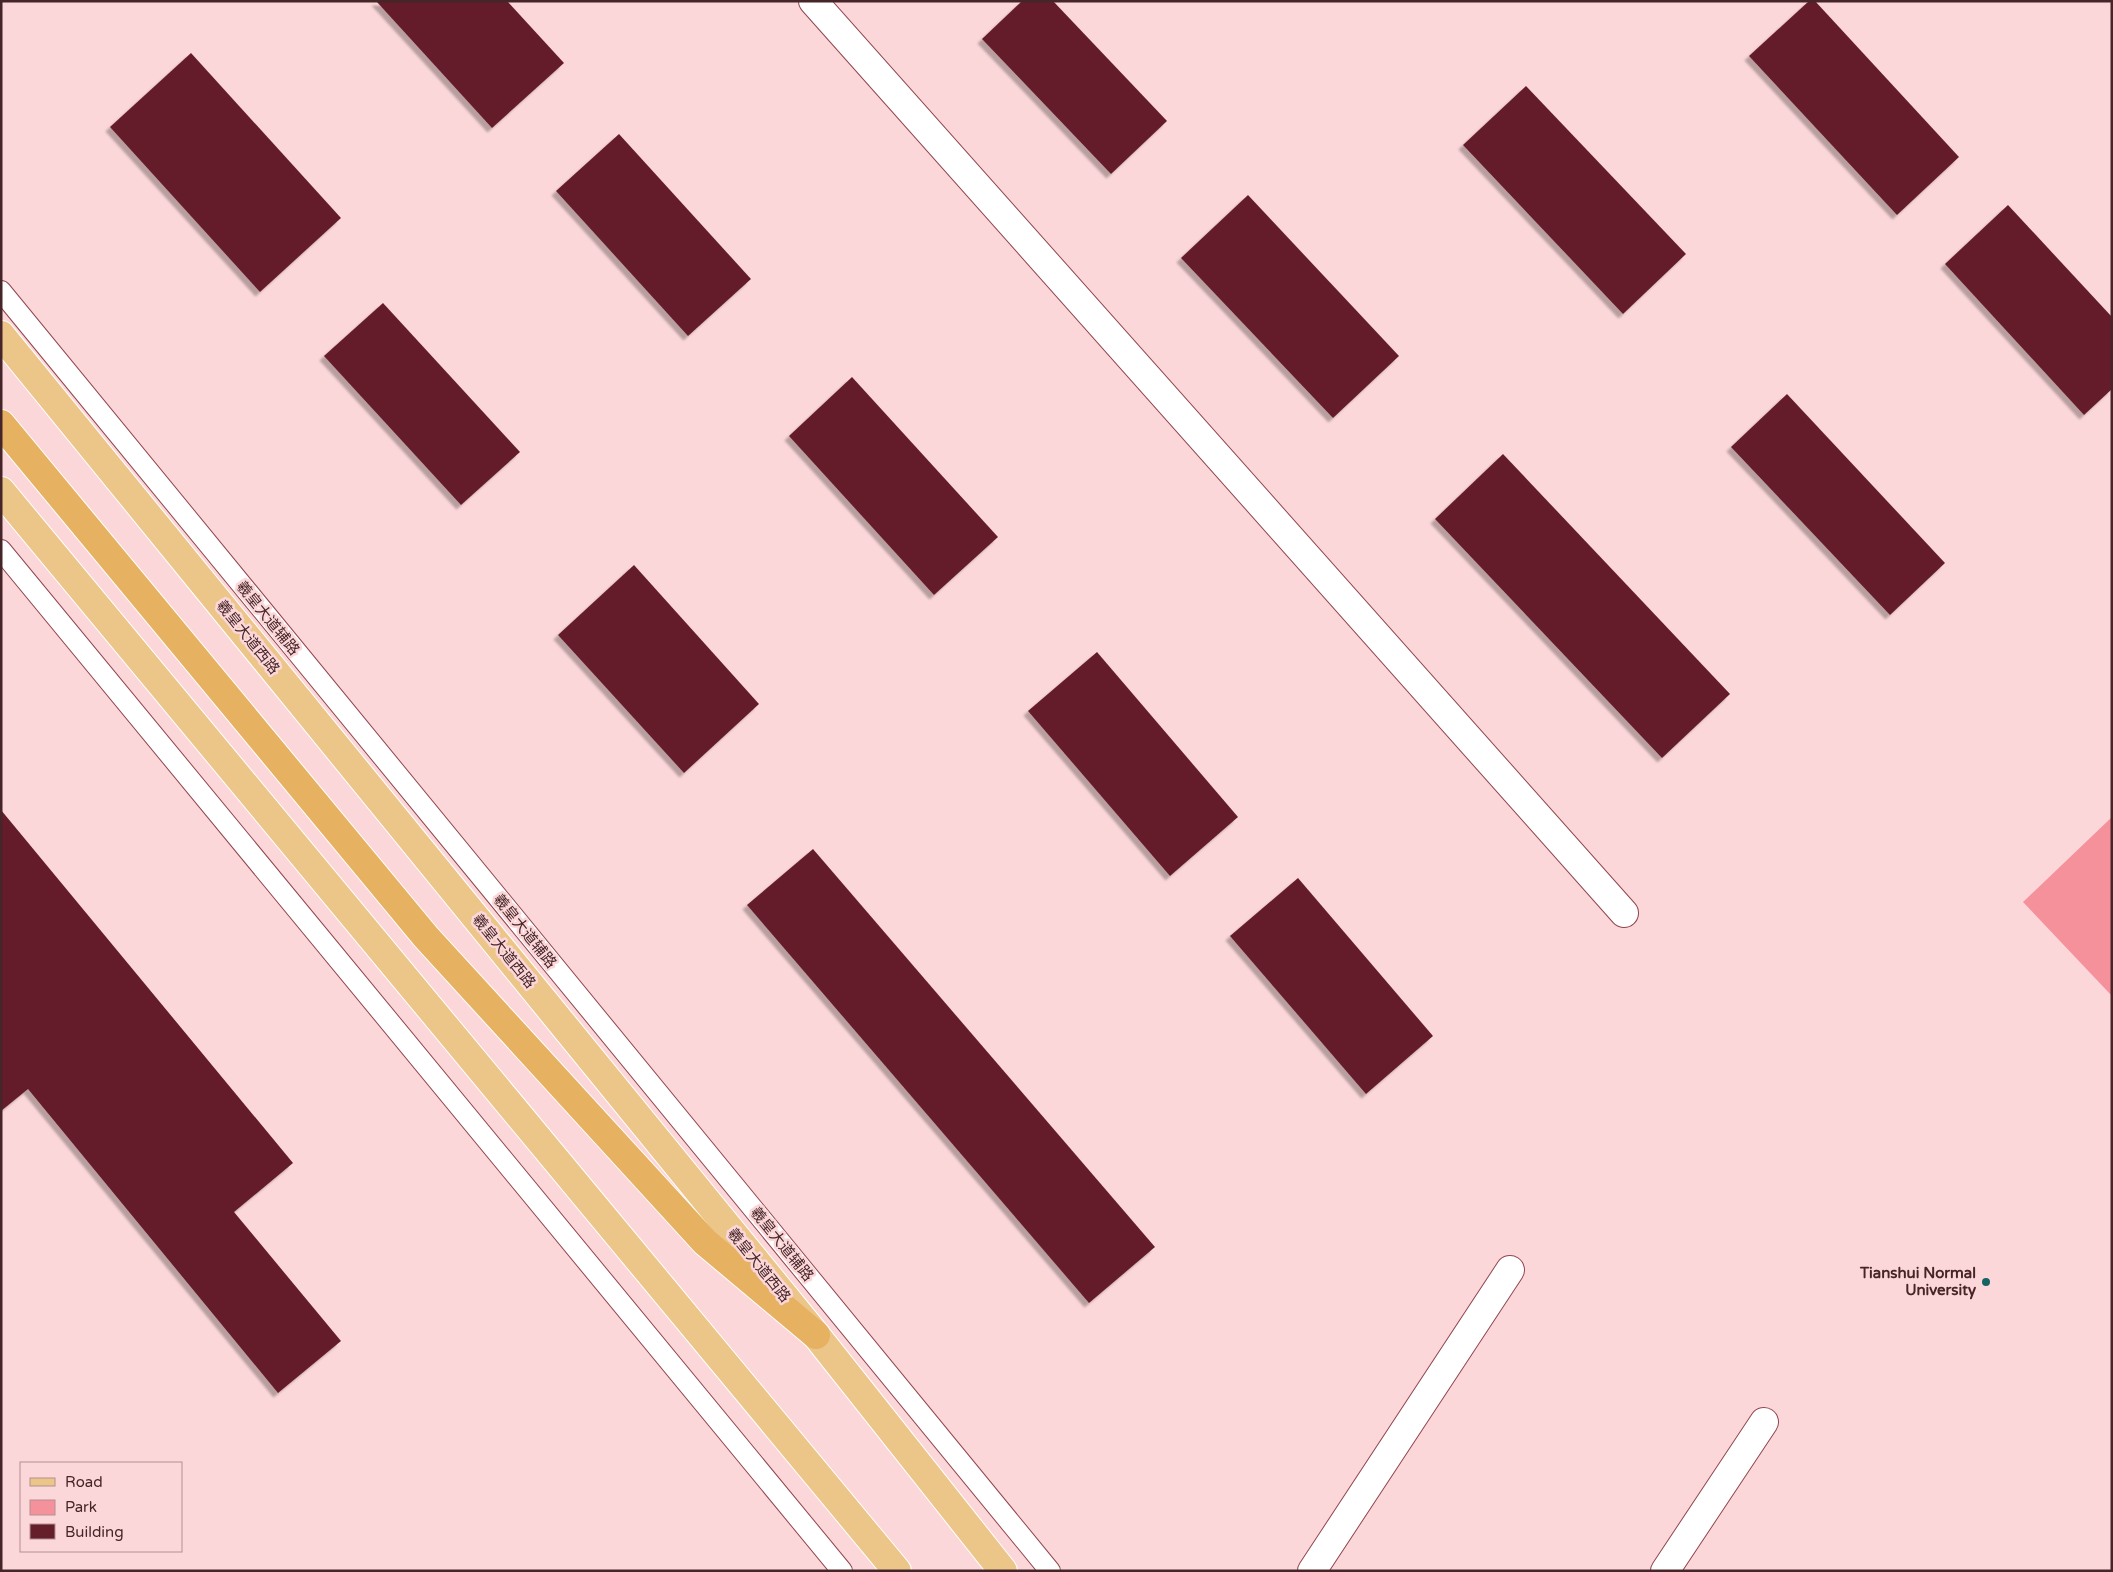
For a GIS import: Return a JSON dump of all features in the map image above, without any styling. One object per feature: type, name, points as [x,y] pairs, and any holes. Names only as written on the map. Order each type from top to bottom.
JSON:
[{"type":"highway","points":[[1,424],[426,937],[705,1242],[816,1335]]},
{"type":"main road","name":"羲皇大道西路","points":[[1,334],[816,1335],[1002,1571]]},
{"type":"main road","points":[[1,491],[897,1571]]},
{"type":"street","points":[[813,1],[1624,913]]},
{"type":"street","points":[[1312,1571],[1510,1270]]},
{"type":"street","points":[[1665,1571],[1764,1422]]},
{"type":"lane","name":"羲皇大道辅路","points":[[1,291],[1050,1571]]},
{"type":"lane","points":[[1,550],[842,1571]]},
{"type":"green space","points":[[2112,817],[2112,996],[2023,902]]},
{"type":"building","points":[[376,1],[507,1],[564,63],[492,128]]},
{"type":"building","points":[[1022,1],[1053,1],[1167,121],[1111,174],[982,39]]},
{"type":"building","points":[[1809,1],[1815,1],[1959,157],[1897,215],[1749,56]]},
{"type":"building","points":[[191,53],[341,218],[260,292],[110,127]]},
{"type":"building","points":[[1526,86],[1686,254],[1623,314],[1463,145]]},
{"type":"building","points":[[619,134],[751,279],[688,336],[556,191]]},
{"type":"building","points":[[1248,195],[1399,356],[1333,418],[1181,258]]},
{"type":"building","points":[[2008,205],[2112,317],[2112,389],[2084,415],[1945,264]]},
{"type":"building","points":[[383,303],[520,452],[461,505],[324,356]]},
{"type":"building","points":[[852,377],[998,537],[934,595],[789,436]]},
{"type":"building","points":[[1787,394],[1945,563],[1890,615],[1731,447]]},
{"type":"building","points":[[1503,454],[1730,694],[1662,758],[1435,519]]},
{"type":"building","points":[[634,565],[759,704],[684,773],[558,635]]},
{"type":"building","points":[[1097,652],[1238,817],[1170,876],[1028,711]]},
{"type":"building","points":[[1,810],[293,1163],[234,1212],[341,1341],[278,1393],[28,1089],[1,1111]]},
{"type":"building","points":[[813,849],[1155,1247],[1089,1303],[747,905]]},
{"type":"building","points":[[1298,878],[1433,1036],[1366,1094],[1230,936]]},
{"type":"place","name":"Tianshui Normal University","points":[[1986,1282]]}]
